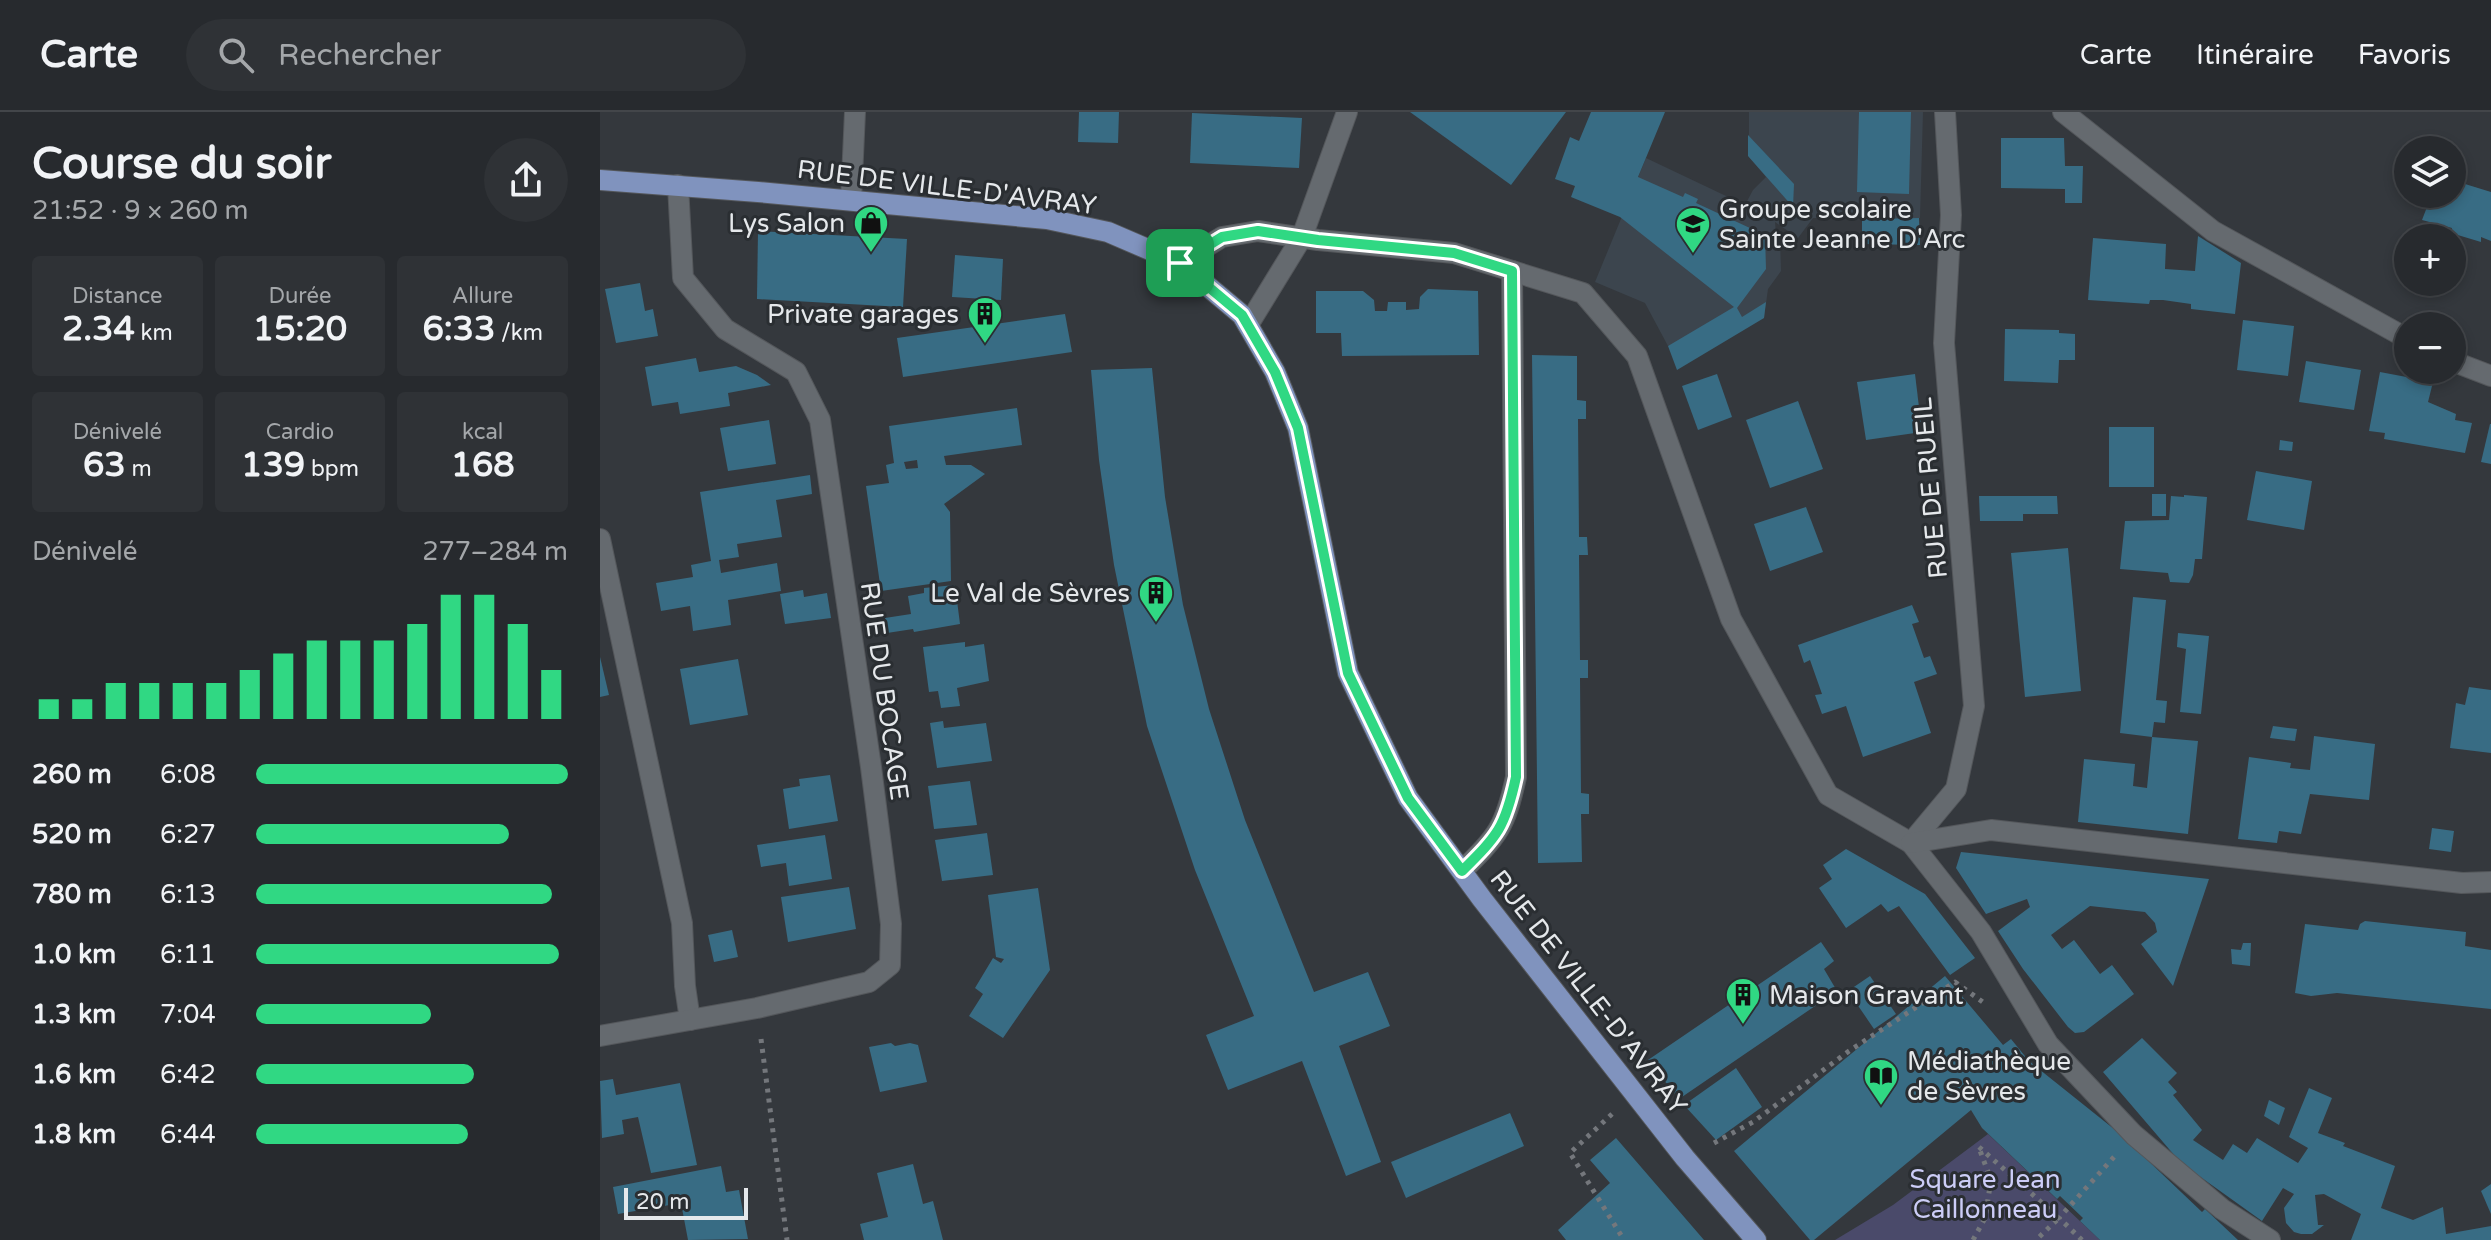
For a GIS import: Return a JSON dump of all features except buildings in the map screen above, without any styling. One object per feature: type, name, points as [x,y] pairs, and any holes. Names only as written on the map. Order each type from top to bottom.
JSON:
[{"type":"main road","name":"RUE DE VILLE-D'AVRAY","points":[[600,180],[1047,219],[1108,232],[1180,263],[1242,315],[1275,372],[1298,428],[1348,673],[1408,798],[1685,1158],[1756,1240]]},
{"type":"street","points":[[851,200],[855,112]]},
{"type":"street","points":[[1248,325],[1302,237],[1347,112]]},
{"type":"street","name":"RUE DE RUEIL","points":[[1911,843],[1956,789],[1974,706],[1944,343],[1951,215],[1945,112]]},
{"type":"street","points":[[2063,112],[2213,231],[2394,331]]},
{"type":"street","name":"RUE DU BOCAGE","points":[[600,1036],[757,1008],[869,982],[890,965],[891,924],[869,751],[820,420],[796,372],[725,329],[683,278],[678,185]]},
{"type":"street","points":[[1180,263],[1222,237],[1258,231],[1454,253],[1583,293],[1637,356],[1731,619],[1828,795],[1911,843],[1981,932],[2048,1044],[2134,1135],[2222,1209],[2270,1240]]},
{"type":"street","points":[[1462,871],[1495,837],[1509,812],[1516,777],[1512,271]]},
{"type":"street","points":[[2466,366],[2491,376]]},
{"type":"street","points":[[600,539],[682,923],[690,1020]]},
{"type":"street","points":[[1911,843],[1991,830],[2446,881],[2491,882]]},
{"type":"path","points":[[1685,1158],[1753,1122],[1849,1051],[1955,982],[1988,1006]]},
{"type":"path","points":[[757,1008],[787,1240]]},
{"type":"path","points":[[1624,1240],[1570,1153],[1635,1092]]},
{"type":"path","points":[[2036,1240],[2134,1135]]},
{"type":"path","points":[[1973,1240],[1985,1218],[1991,1180],[1979,1147],[2082,1240]]},
{"type":"shaded area","name":"Groupe scolaire Sainte Jeanne D'Arc","points":[[1749,112],[1923,112],[1920,218],[1813,218],[1798,238],[1775,222],[1776,234],[1780,239],[1781,271],[1768,289],[1764,318],[1668,346],[1645,303],[1595,282],[1646,158],[1745,205],[1753,190],[1766,177],[1749,157]]},
{"type":"green space","name":"Square Jean Caillonneau","points":[[1988,1134],[2100,1240],[1835,1240],[1893,1205]]},
{"type":"place","name":"Lys Salon","points":[[871,254]]},
{"type":"place","name":"Groupe scolaire Sainte Jeanne D'Arc","points":[[1693,255]]},
{"type":"place","name":"Private garages","points":[[985,345]]},
{"type":"place","name":"Le Val de Sèvres","points":[[1156,624]]},
{"type":"place","name":"Maison Gravant","points":[[1743,1026]]},
{"type":"place","name":"Médiathèque de Sèvres","points":[[1881,1107]]},
{"type":"route","points":[[1258,231],[1454,253],[1512,271],[1516,777],[1509,812],[1495,837],[1462,871],[1408,798],[1348,673],[1298,428],[1275,372],[1242,315],[1180,263],[1222,237],[1258,231]]}]
